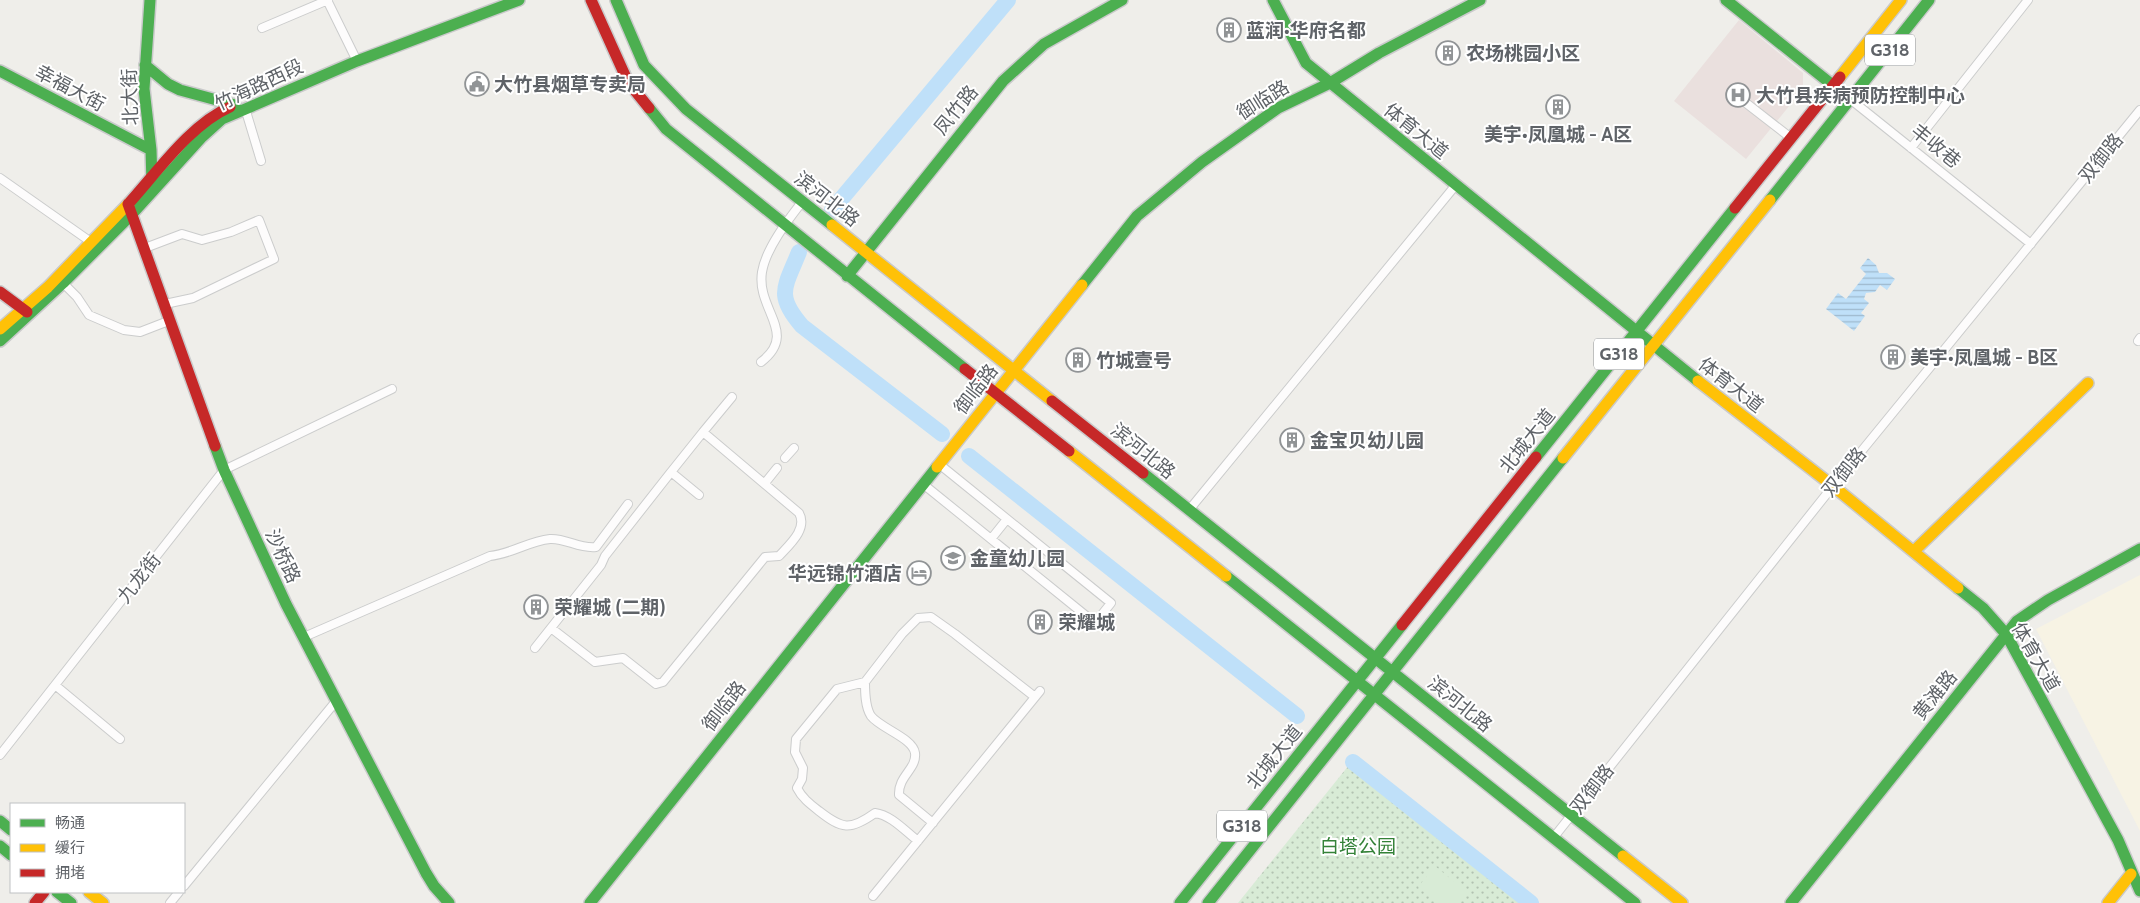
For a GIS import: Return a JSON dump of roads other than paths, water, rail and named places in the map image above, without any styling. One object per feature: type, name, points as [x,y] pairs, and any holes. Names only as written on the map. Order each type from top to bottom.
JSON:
[{"type":"main road","name":"北大街","points":[[150,0],[144,89],[151,150],[152,192]]},
{"type":"main road","name":"竹海路西段","points":[[0,329],[64,283],[130,209],[152,178],[196,129],[214,114],[240,106],[355,57],[502,0]]},
{"type":"main road","name":"竹海路西段","points":[[355,57],[519,0]]},
{"type":"main road","points":[[590,0],[628,82],[666,129],[1635,903]]},
{"type":"main road","name":"滨河北路","points":[[616,0],[644,65],[686,109],[1682,903]]},
{"type":"main road","name":"凤竹路","points":[[848,276],[1002,81],[1044,44],[1122,0]]},
{"type":"main road","name":"体育大道","points":[[1273,0],[1306,63],[1653,346],[1833,486],[1983,608],[2006,634],[2118,840],[2140,891]]},
{"type":"main road","name":"御临路","points":[[590,903],[1013,370],[1143,210],[1202,162],[1278,108],[1330,83],[1379,53],[1480,0]]},
{"type":"main road","name":"丰收巷","points":[[1726,0],[1850,99]]},
{"type":"main road","name":"北城大道","points":[[1180,903],[1901,0]]},
{"type":"main road","name":"北城大道","points":[[1208,903],[1929,0]]},
{"type":"main road","name":"竹海路西段","points":[[146,64],[168,84],[240,106]]},
{"type":"main road","name":"幸福大街","points":[[0,71],[151,150]]},
{"type":"main road","name":"竹海路西段","points":[[0,341],[91,242],[152,192],[222,119],[240,106]]},
{"type":"main road","name":"沙桥路","points":[[130,209],[224,470],[286,604],[426,873],[434,886],[449,903]]},
{"type":"main road","points":[[0,292],[27,311]]},
{"type":"main road","points":[[1914,551],[2088,383]]},
{"type":"main road","name":"黄滩路","points":[[1791,903],[2017,621],[2048,600],[2140,549]]},
{"type":"main road","points":[[0,821],[10,829]]},
{"type":"main road","points":[[0,846],[10,854]]},
{"type":"main road","points":[[2108,903],[2132,874]]},
{"type":"main road","points":[[35,903],[43,893]]},
{"type":"main road","points":[[59,893],[71,903]]},
{"type":"main road","points":[[90,893],[103,903]]},
{"type":"street","points":[[262,28],[327,0],[355,57]]},
{"type":"street","points":[[1911,148],[2028,0]]},
{"type":"street","name":"丰收巷","points":[[1850,99],[2031,244]]},
{"type":"street","points":[[1746,103],[1791,138]]},
{"type":"street","points":[[240,106],[262,161]]},
{"type":"street","name":"双御路","points":[[1554,838],[1833,486],[2140,110]]},
{"type":"street","points":[[0,178],[91,242]]},
{"type":"street","points":[[1189,510],[1455,186]]},
{"type":"street","points":[[761,362],[776,348],[778,340],[778,330],[763,296],[762,272],[766,260],[786,226],[804,203]]},
{"type":"street","points":[[145,248],[182,234],[202,240],[231,232],[259,220],[274,259],[194,298],[165,304]]},
{"type":"street","points":[[64,283],[77,297],[89,315],[124,330],[140,332],[171,320]]},
{"type":"street","points":[[224,470],[392,389]]},
{"type":"street","points":[[535,648],[601,565],[605,556],[732,397]]},
{"type":"street","points":[[551,628],[595,662],[624,658],[656,684],[663,682],[765,557],[778,556],[799,531],[802,518],[799,513],[703,432]]},
{"type":"street","points":[[785,458],[794,448]]},
{"type":"street","points":[[923,484],[1095,623],[1111,603],[940,463]]},
{"type":"street","points":[[765,483],[777,468]]},
{"type":"street","name":"九龙街","points":[[0,755],[224,470]]},
{"type":"street","points":[[671,472],[699,495]]},
{"type":"street","points":[[304,637],[490,556],[503,555],[536,541],[556,539],[578,546],[596,547],[628,504]]},
{"type":"street","points":[[991,538],[1007,519]]},
{"type":"street","points":[[873,896],[933,823],[1037,694],[931,617],[918,618],[865,682],[837,689],[796,739],[795,752],[803,768],[802,779],[796,788],[801,796],[839,826],[850,826],[864,821],[875,813],[893,821],[918,841]]},
{"type":"street","points":[[865,682],[865,698],[871,716],[910,743],[915,752],[914,762],[899,785],[899,795],[933,823]]},
{"type":"street","points":[[55,685],[120,739]]},
{"type":"street","points":[[185,885],[337,700]]},
{"type":"street","points":[[170,903],[178,893]]},
{"type":"water","points":[[1868,258],[1876,265],[1879,273],[1887,273],[1895,279],[1887,290],[1880,285],[1875,292],[1866,293],[1864,299],[1869,303],[1861,313],[1865,316],[1854,331],[1826,309],[1838,293],[1846,299],[1866,274],[1860,268]]},
{"type":"waterway","points":[[832,210],[1008,0]]},
{"type":"waterway","points":[[799,252],[787,283],[785,298],[788,306],[802,326],[942,434]]},
{"type":"waterway","points":[[969,456],[1297,716]]},
{"type":"waterway","points":[[1353,762],[1531,903]]},
{"type":"place","name":"蓝润•华府名都","points":[[1229,30]]},
{"type":"place","name":"农场桃园小区","points":[[1448,53]]},
{"type":"place","name":"大竹县烟草专卖局","points":[[477,84]]},
{"type":"place","name":"大竹县疾病预防控制中心","points":[[1738,95]]},
{"type":"place","name":"美宇•凤凰城 - A区","points":[[1558,107]]},
{"type":"place","name":"美宇•凤凰城 - B区","points":[[1893,357]]},
{"type":"place","name":"竹城壹号","points":[[1078,360]]},
{"type":"place","name":"金宝贝幼儿园","points":[[1292,440]]},
{"type":"place","name":"金童幼儿园","points":[[953,558]]},
{"type":"place","name":"华远锦竹酒店","points":[[919,573]]},
{"type":"place","name":"荣耀城 (二期)","points":[[536,607]]},
{"type":"place","name":"荣耀城","points":[[1040,622]]},
{"type":"park label","name":"白塔公园","points":[[1358,846]]}]
